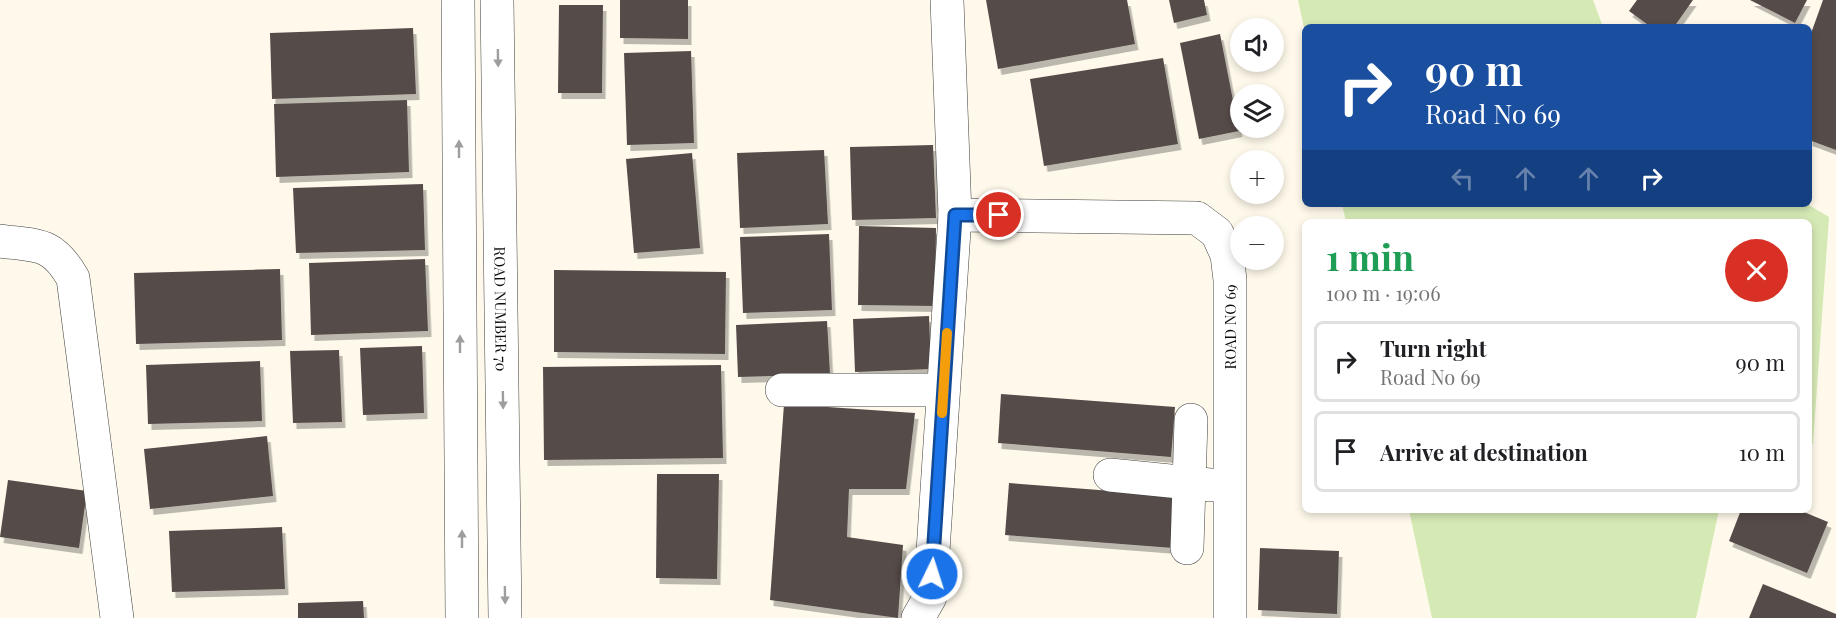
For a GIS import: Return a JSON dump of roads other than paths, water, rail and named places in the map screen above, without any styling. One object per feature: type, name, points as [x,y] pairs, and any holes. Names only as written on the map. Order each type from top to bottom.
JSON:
[{"type":"street","points":[[458,0],[462,618]]},
{"type":"street","name":"ROAD NUMBER 70","points":[[497,0],[505,618]]},
{"type":"street","points":[[918,618],[930,597],[955,215],[947,0]]},
{"type":"street","name":"ROAD NO 69","points":[[955,215],[1197,218],[1217,233],[1227,255],[1230,280],[1230,618]]},
{"type":"street","points":[[0,241],[43,247],[63,261],[73,278],[117,618]]},
{"type":"street","points":[[782,390],[943,390]]},
{"type":"street","points":[[1191,420],[1187,544],[1230,543]]},
{"type":"street","points":[[1110,475],[1230,487]]}]
